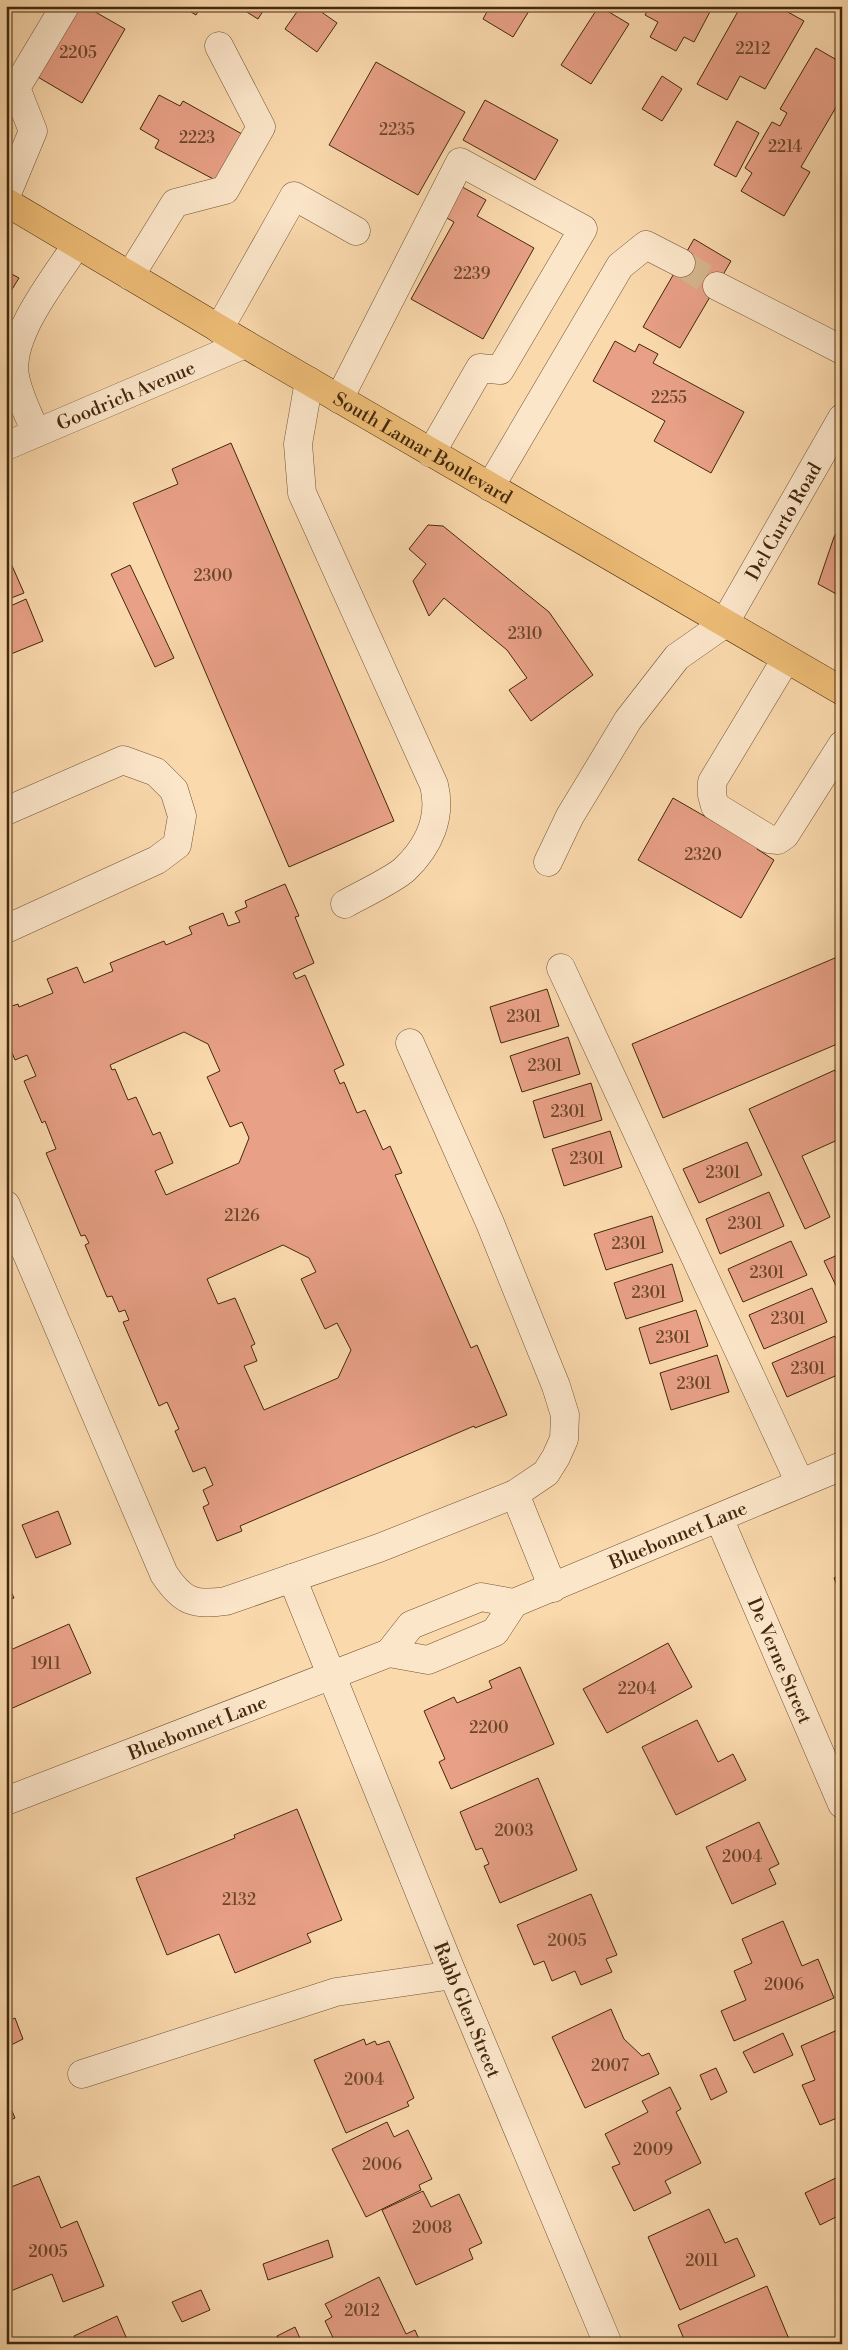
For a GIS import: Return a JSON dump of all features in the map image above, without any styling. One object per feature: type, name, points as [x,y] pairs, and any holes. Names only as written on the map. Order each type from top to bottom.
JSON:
[{"type":"main road","name":"South Lamar Boulevard","points":[[6,202],[219,329],[842,691]]},
{"type":"street","points":[[6,196],[33,130],[16,88],[65,6]]},
{"type":"street","points":[[130,276],[175,203],[225,190],[261,127],[219,46]]},
{"type":"street","points":[[340,399],[460,162],[583,229],[500,370],[480,368],[432,453]]},
{"type":"street","points":[[219,329],[294,196],[356,231]]},
{"type":"street","points":[[36,433],[15,377],[14,358],[20,334],[77,244]]},
{"type":"street","points":[[490,487],[620,266],[646,245],[681,262]]},
{"type":"street","points":[[717,286],[842,350]]},
{"type":"street","name":"Goodrich Avenue","points":[[6,446],[245,344]]},
{"type":"street","points":[[309,381],[298,444],[302,493],[434,785],[438,803],[432,833],[405,870],[344,904]]},
{"type":"street","name":"Del Curto Road","points":[[724,624],[842,418]]},
{"type":"street","points":[[548,862],[570,816],[628,720],[677,657],[724,624]]},
{"type":"street","points":[[786,659],[712,782],[712,795],[715,806],[768,839],[778,840],[785,835],[842,745]]},
{"type":"street","points":[[6,811],[123,760],[156,772],[174,790],[182,816],[177,845],[156,860],[6,929]]},
{"type":"street","points":[[561,968],[800,1483]]},
{"type":"street","points":[[6,1205],[164,1574],[173,1588],[184,1597],[205,1604],[226,1601],[380,1548],[515,1494],[546,1473],[564,1439],[565,1415],[556,1386],[490,1223],[410,1043]]},
{"type":"street","name":"Bluebonnet Lane","points":[[514,1602],[553,1588],[842,1466]]},
{"type":"street","points":[[515,1494],[553,1588]]},
{"type":"street","name":"De Verne Street","points":[[719,1518],[842,1804]]},
{"type":"street","name":"Rabb Glen Street","points":[[292,1578],[453,1974],[608,2344]]},
{"type":"street","points":[[481,1596],[514,1602],[495,1632],[428,1660],[389,1653],[411,1625],[481,1596]]},
{"type":"street","name":"Bluebonnet Lane","points":[[6,1801],[389,1653]]},
{"type":"street","points":[[82,2074],[336,1992],[453,1974]]},
{"type":"building","points":[[78,6],[85,6],[125,29],[82,103],[31,73]]},
{"type":"building","points":[[181,6],[201,6],[196,15]]},
{"type":"building","points":[[237,6],[266,6],[258,19]]},
{"type":"building","points":[[301,6],[313,6],[337,23],[317,52],[285,29]]},
{"type":"building","points":[[490,6],[532,6],[513,37],[483,19]]},
{"type":"building","points":[[599,6],[629,24],[591,84],[561,65]]},
{"type":"building","points":[[650,6],[713,6],[694,42],[684,37],[676,51],[650,37],[658,22],[645,15]]},
{"type":"building","points":[[741,6],[759,6],[768,12],[771,6],[777,6],[804,21],[765,89],[740,76],[727,100],[697,84]]},
{"type":"building","points":[[816,48],[842,63],[842,97],[801,167],[810,172],[784,216],[741,191],[752,173],[745,168],[772,122],[780,126],[787,113],[780,109]]},
{"type":"building","points":[[376,62],[465,112],[418,195],[329,145]]},
{"type":"building","points":[[662,76],[682,89],[662,121],[642,109]]},
{"type":"building","points":[[159,95],[180,106],[183,101],[242,134],[217,181],[155,148],[159,140],[140,129]]},
{"type":"building","points":[[485,100],[558,140],[535,180],[463,140]]},
{"type":"building","points":[[737,121],[759,133],[736,177],[714,165]]},
{"type":"building","points":[[455,183],[486,200],[477,216],[534,248],[483,339],[411,299],[454,222],[438,213]]},
{"type":"building","points":[[694,239],[731,261],[680,348],[643,327]]},
{"type":"building","points":[[6,271],[19,278],[6,299]]},
{"type":"building","points":[[615,341],[635,352],[639,344],[658,354],[653,363],[744,412],[711,473],[654,441],[665,421],[593,381]]},
{"type":"building","points":[[231,443],[394,821],[289,867],[133,503],[178,484],[172,469]]},
{"type":"building","points":[[428,525],[443,526],[549,612],[593,675],[531,721],[509,690],[527,678],[507,650],[444,598],[429,616],[413,581],[426,564],[409,549]]},
{"type":"building","points":[[842,525],[842,597],[818,584],[834,537]]},
{"type":"building","points":[[6,552],[24,593],[6,600]]},
{"type":"building","points":[[130,565],[174,658],[155,667],[111,574]]},
{"type":"building","points":[[26,599],[43,641],[6,656],[6,608]]},
{"type":"building","points":[[673,798],[758,847],[757,849],[774,860],[741,918],[638,860]]},
{"type":"building","points":[[285,884],[299,916],[295,917],[314,963],[293,973],[296,979],[305,975],[344,1065],[334,1070],[340,1084],[344,1082],[357,1113],[365,1110],[383,1150],[390,1146],[402,1173],[395,1175],[471,1348],[477,1345],[507,1415],[475,1428],[474,1426],[240,1526],[242,1531],[217,1541],[203,1507],[209,1504],[203,1490],[213,1485],[205,1467],[193,1472],[175,1431],[179,1429],[167,1402],[159,1406],[123,1322],[129,1320],[125,1310],[119,1312],[112,1296],[107,1297],[85,1245],[89,1243],[85,1235],[81,1236],[46,1153],[56,1149],[45,1121],[42,1123],[24,1081],[36,1076],[27,1055],[15,1060],[9,1046],[6,1047],[6,1008],[18,1004],[19,1007],[53,993],[47,979],[77,967],[84,983],[113,971],[110,963],[164,941],[166,945],[192,934],[189,927],[223,913],[228,926],[240,922],[235,912],[247,907],[245,901]],"holes":[[[184,1032],[208,1044],[220,1071],[207,1077],[230,1127],[242,1122],[249,1138],[239,1163],[166,1195],[155,1171],[173,1163],[160,1132],[153,1135],[136,1097],[128,1100],[115,1069],[112,1070],[110,1065]],[[283,1245],[309,1258],[316,1272],[301,1279],[325,1329],[337,1323],[351,1350],[338,1378],[264,1410],[244,1366],[257,1361],[251,1346],[255,1344],[235,1298],[218,1304],[207,1279]]]},
{"type":"building","points":[[842,955],[842,1042],[663,1118],[632,1044]]},
{"type":"building","points":[[547,989],[559,1026],[501,1043],[490,1007]]},
{"type":"building","points":[[568,1037],[580,1074],[522,1092],[510,1056]]},
{"type":"building","points":[[835,1070],[842,1084],[842,1138],[802,1156],[830,1217],[805,1229],[749,1109]]},
{"type":"building","points":[[591,1083],[602,1120],[544,1138],[533,1101]]},
{"type":"building","points":[[610,1131],[622,1167],[564,1186],[552,1149]]},
{"type":"building","points":[[747,1142],[762,1175],[699,1203],[683,1169]]},
{"type":"building","points":[[769,1192],[784,1226],[720,1254],[706,1219]]},
{"type":"building","points":[[652,1216],[663,1252],[606,1270],[594,1234]]},
{"type":"building","points":[[791,1241],[807,1275],[743,1302],[728,1269]]},
{"type":"building","points":[[842,1253],[842,1298],[824,1261]]},
{"type":"building","points":[[672,1264],[683,1301],[626,1319],[614,1283]]},
{"type":"building","points":[[812,1288],[827,1322],[764,1349],[749,1315]]},
{"type":"building","points":[[696,1310],[708,1346],[650,1364],[639,1328]]},
{"type":"building","points":[[835,1336],[842,1350],[842,1373],[787,1397],[772,1363]]},
{"type":"building","points":[[717,1355],[729,1392],[671,1410],[660,1373]]},
{"type":"building","points":[[58,1511],[71,1544],[36,1558],[22,1525]]},
{"type":"building","points":[[842,1575],[842,1597],[834,1578]]},
{"type":"building","points":[[6,1581],[14,1598],[6,1601]]},
{"type":"building","points":[[69,1624],[91,1673],[6,1711],[6,1652]]},
{"type":"building","points":[[668,1643],[692,1687],[607,1733],[583,1689]]},
{"type":"building","points":[[520,1667],[554,1744],[451,1789],[439,1762],[445,1759],[424,1711],[454,1697],[457,1703],[492,1688],[489,1681]]},
{"type":"building","points":[[697,1720],[718,1762],[733,1754],[746,1780],[676,1815],[642,1747]]},
{"type":"building","points":[[538,1778],[577,1870],[500,1903],[484,1866],[489,1864],[482,1848],[476,1850],[460,1812]]},
{"type":"building","points":[[297,1809],[342,1920],[307,1934],[311,1942],[235,1973],[219,1934],[167,1955],[136,1878],[235,1838],[234,1835]]},
{"type":"building","points":[[759,1822],[779,1864],[769,1869],[776,1884],[732,1904],[706,1847]]},
{"type":"building","points":[[591,1894],[617,1955],[606,1959],[612,1972],[581,1985],[575,1971],[552,1981],[544,1961],[534,1965],[517,1925]]},
{"type":"building","points":[[783,1921],[802,1966],[818,1959],[834,1998],[734,2041],[721,2011],[746,2000],[734,1971],[752,1963],[742,1939]]},
{"type":"building","points":[[611,2009],[624,2039],[642,2056],[649,2053],[659,2074],[585,2108],[552,2037]]},
{"type":"building","points":[[15,2018],[23,2039],[9,2046],[6,2040],[6,2022]]},
{"type":"building","points":[[842,2028],[842,2116],[820,2125],[802,2085],[815,2080],[801,2046]]},
{"type":"building","points":[[783,2033],[793,2055],[754,2073],[743,2052]]},
{"type":"building","points":[[364,2039],[366,2045],[375,2041],[377,2045],[389,2041],[414,2098],[407,2102],[409,2106],[346,2133],[314,2060]]},
{"type":"building","points":[[716,2068],[727,2092],[711,2100],[700,2075]]},
{"type":"building","points":[[670,2087],[681,2109],[676,2112],[701,2163],[665,2181],[671,2193],[634,2211],[612,2167],[620,2164],[605,2134],[648,2112],[642,2101]]},
{"type":"building","points":[[6,2097],[15,2118],[6,2122]]},
{"type":"building","points":[[387,2122],[394,2137],[408,2130],[432,2179],[419,2185],[421,2190],[366,2217],[332,2149]]},
{"type":"building","points":[[842,2175],[842,2229],[836,2217],[820,2225],[805,2193]]},
{"type":"building","points":[[39,2176],[61,2228],[77,2221],[104,2286],[63,2302],[52,2274],[6,2293],[6,2189]]},
{"type":"building","points":[[423,2191],[431,2207],[459,2194],[482,2243],[469,2249],[473,2259],[416,2285],[382,2210]]},
{"type":"building","points":[[709,2209],[725,2243],[737,2238],[755,2276],[680,2310],[648,2237]]},
{"type":"building","points":[[328,2240],[333,2257],[268,2280],[263,2264]]},
{"type":"building","points":[[379,2277],[406,2334],[415,2330],[421,2344],[336,2344],[325,2321],[332,2317],[325,2304]]},
{"type":"building","points":[[767,2286],[791,2344],[686,2344],[678,2325]]},
{"type":"building","points":[[201,2290],[210,2310],[182,2322],[172,2302]]},
{"type":"building","points":[[117,2316],[129,2344],[77,2344],[74,2336]]},
{"type":"building","points":[[295,2327],[302,2343],[280,2344],[277,2336]]},
{"type":"tunnel","points":[[681,263],[717,286]]}]
